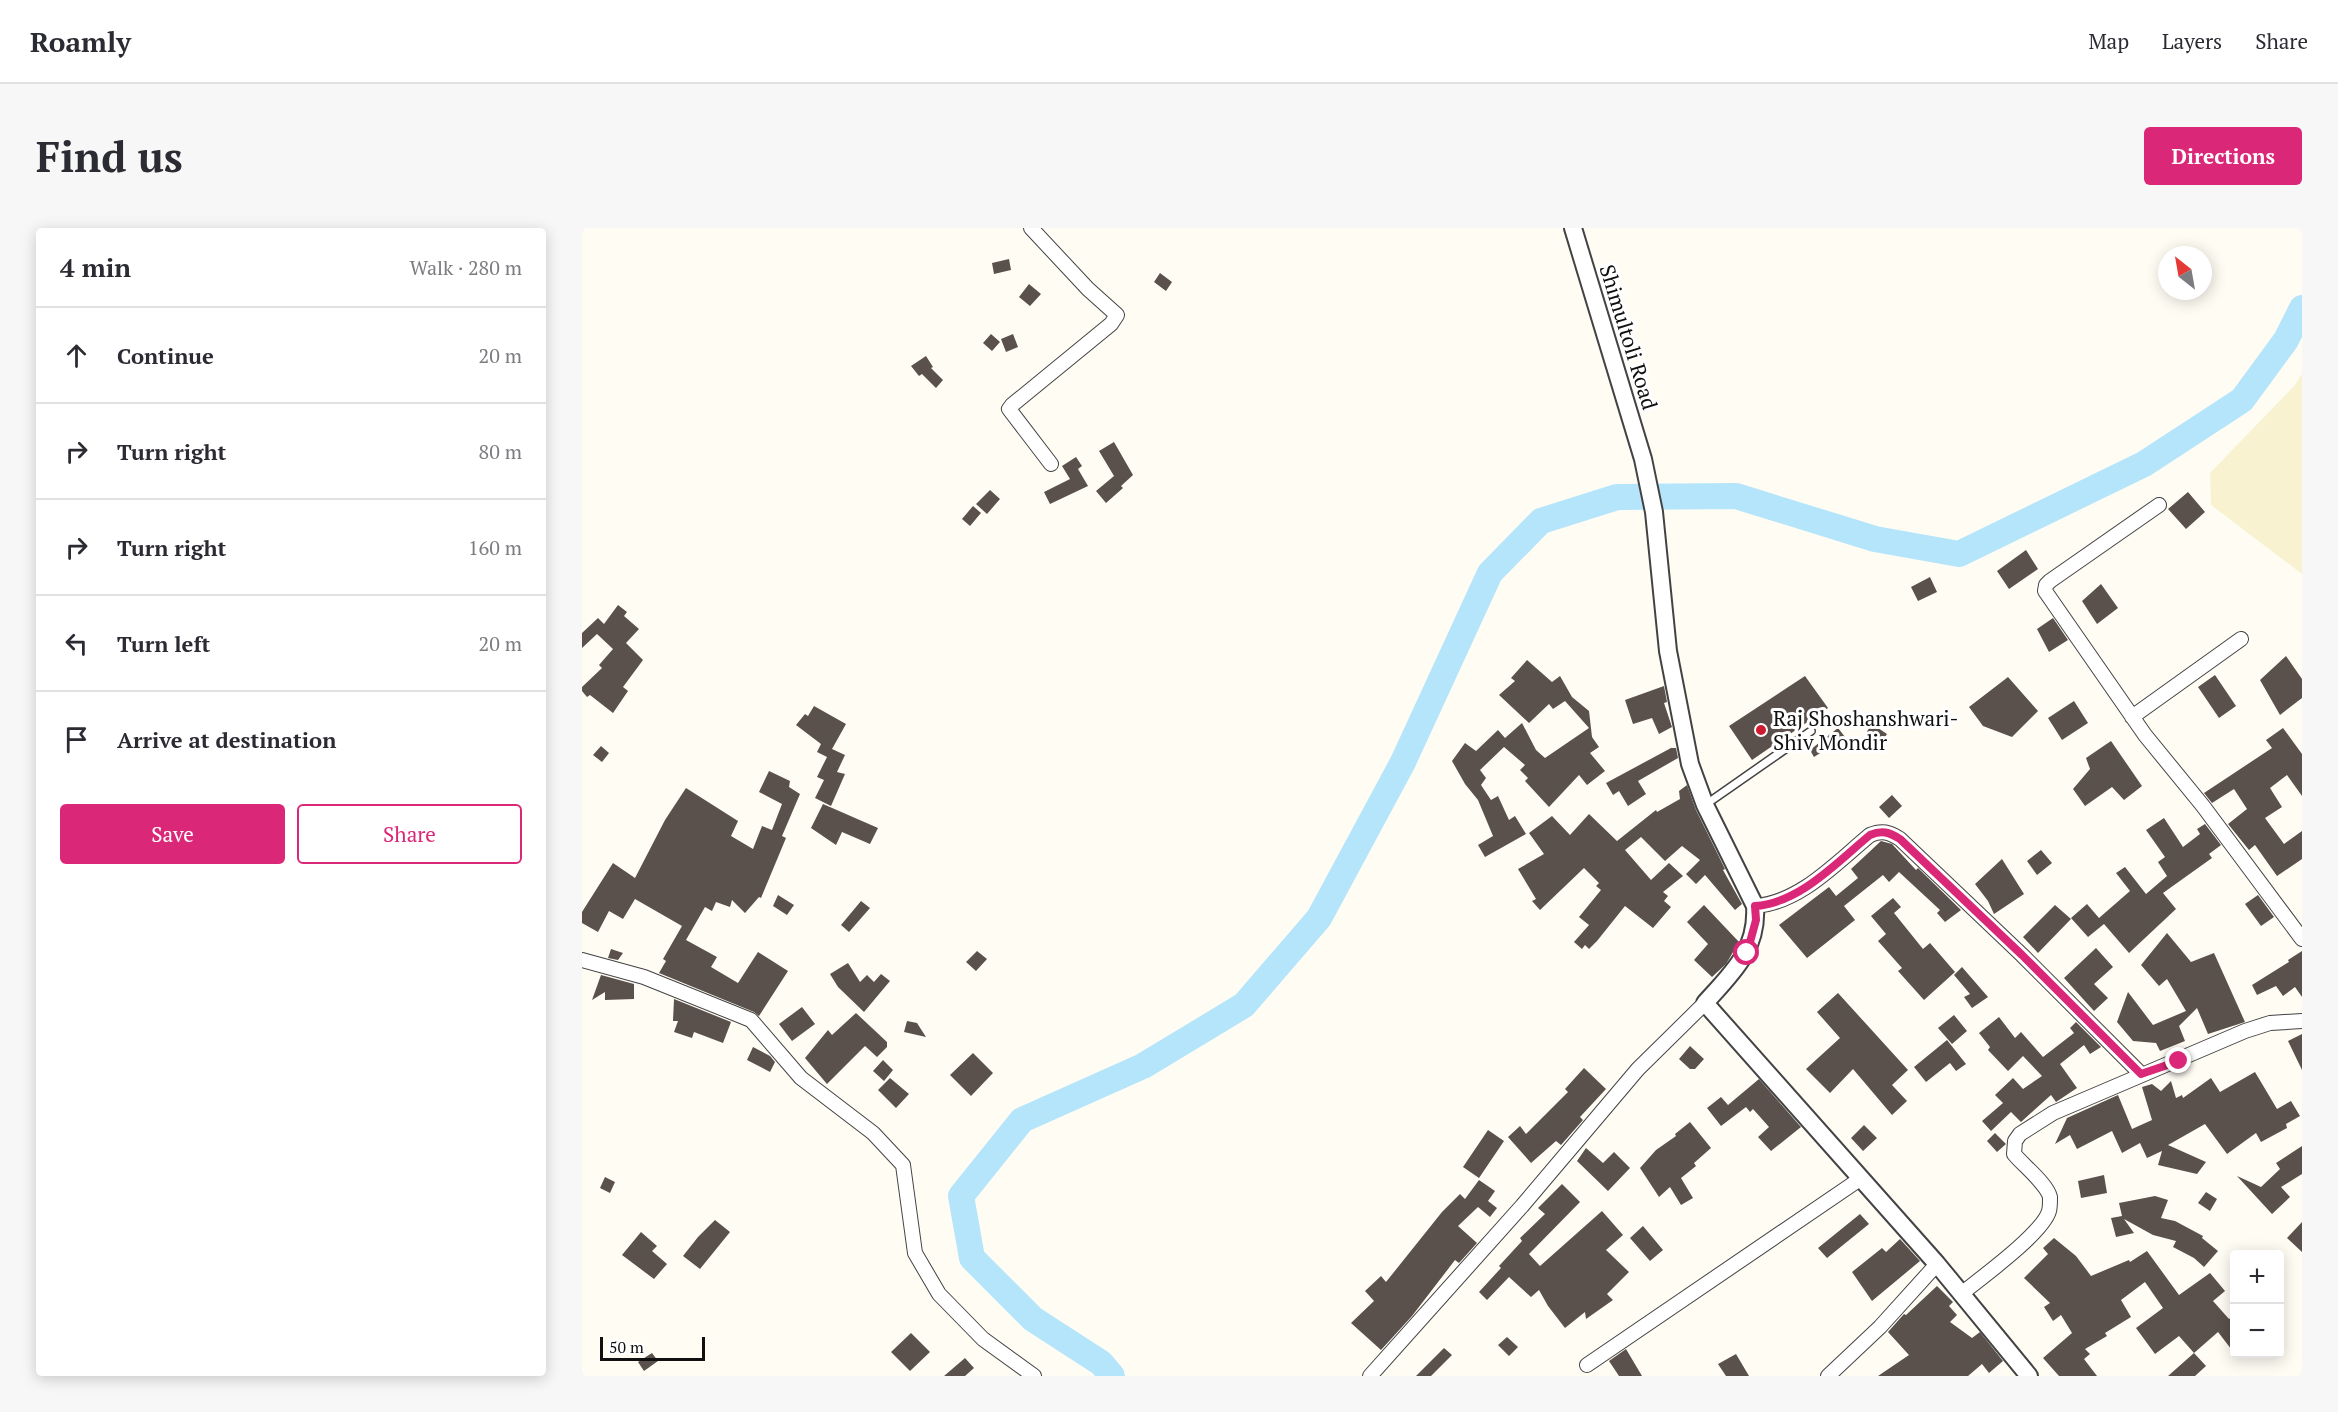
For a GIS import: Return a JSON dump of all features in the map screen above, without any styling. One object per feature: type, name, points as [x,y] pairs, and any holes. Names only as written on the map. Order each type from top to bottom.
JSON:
[{"type":"street","points":[[1031,228],[1088,289],[1117,315],[1111,324],[1009,409],[1051,464]]},
{"type":"street","name":"Shimultoli Road","points":[[1573,228],[1643,459],[1654,512],[1668,651],[1690,764],[1706,806],[1755,906]]},
{"type":"street","points":[[2159,505],[2050,581],[2045,591],[2145,735],[2203,806],[2302,939]]},
{"type":"street","points":[[2132,717],[2241,639]]},
{"type":"street","points":[[1370,1376],[1522,1206],[1638,1069],[1731,974],[1747,953],[1756,920],[1755,906],[1771,905],[1788,898],[1870,835],[1880,831],[1900,839],[2022,955],[2141,1074]]},
{"type":"street","points":[[582,960],[644,977],[751,1020],[801,1078],[873,1133],[903,1165],[915,1253],[939,1293],[983,1339],[1034,1376]]},
{"type":"street","points":[[1705,1003],[1937,1264],[2029,1376]]},
{"type":"street","points":[[1961,1294],[2011,1253],[2037,1228],[2049,1212],[2050,1198],[2047,1190],[2014,1154],[2015,1141],[2020,1134],[2053,1113],[2229,1038],[2270,1023],[2302,1021]]},
{"type":"street","points":[[1587,1365],[1860,1179]]},
{"type":"street","points":[[1828,1376],[1880,1327],[1937,1264]]},
{"type":"lane","points":[[1706,806],[1811,731]]},
{"type":"shaded area","points":[[2302,374],[2302,574],[2211,505],[2210,473],[2295,385]]},
{"type":"building","points":[[1009,259],[1011,270],[994,274],[992,263]]},
{"type":"building","points":[[1160,273],[1172,282],[1166,291],[1154,282]]},
{"type":"building","points":[[1029,284],[1041,294],[1030,306],[1019,297]]},
{"type":"building","points":[[991,334],[1000,342],[992,351],[983,343]]},
{"type":"building","points":[[1013,334],[1018,347],[1006,352],[1001,339]]},
{"type":"building","points":[[926,356],[933,367],[931,368],[943,380],[936,388],[922,374],[919,376],[911,366]]},
{"type":"building","points":[[1114,442],[1133,475],[1121,486],[1123,488],[1106,503],[1096,491],[1114,476],[1099,451]]},
{"type":"building","points":[[1076,457],[1082,466],[1078,469],[1088,486],[1050,504],[1044,492],[1070,479],[1062,466]]},
{"type":"building","points":[[990,490],[1000,499],[987,514],[976,504]]},
{"type":"building","points":[[2188,492],[2205,512],[2186,529],[2168,509]]},
{"type":"building","points":[[973,506],[981,513],[970,526],[962,519]]},
{"type":"building","points":[[2026,550],[2038,569],[2009,589],[1997,571]]},
{"type":"building","points":[[1930,577],[1937,592],[1918,601],[1911,587]]},
{"type":"building","points":[[2101,584],[2118,608],[2097,624],[2082,601]]},
{"type":"building","points":[[618,605],[627,612],[624,616],[639,629],[626,643],[643,660],[623,687],[628,691],[613,713],[590,695],[587,697],[582,687],[602,668],[599,665],[613,649],[597,634],[582,648],[582,633],[598,618],[604,624]]},
{"type":"building","points":[[2053,618],[2068,640],[2049,652],[2037,629]]},
{"type":"building","points":[[2286,656],[2302,679],[2302,698],[2280,715],[2260,680]]},
{"type":"building","points":[[1527,660],[1552,682],[1560,676],[1572,697],[1589,711],[1592,737],[1599,747],[1590,753],[1605,771],[1587,785],[1579,775],[1549,807],[1525,781],[1528,778],[1520,770],[1525,765],[1504,747],[1480,770],[1486,778],[1481,785],[1491,800],[1498,796],[1509,820],[1515,816],[1526,834],[1485,857],[1478,845],[1493,836],[1478,800],[1465,784],[1452,761],[1465,743],[1476,751],[1498,730],[1505,738],[1522,723],[1536,750],[1545,758],[1589,728],[1565,701],[1553,709],[1549,704],[1529,723],[1499,695],[1515,681],[1511,678]]},
{"type":"building","points":[[2215,675],[2236,706],[2219,718],[2198,687]]},
{"type":"building","points":[[1805,676],[1828,708],[1752,760],[1729,726]]},
{"type":"building","points":[[2008,677],[2038,711],[2012,737],[1983,726],[1969,707]]},
{"type":"building","points":[[1664,686],[1667,702],[1664,703],[1672,727],[1659,734],[1652,718],[1633,724],[1625,700]]},
{"type":"building","points":[[2074,701],[2088,723],[2062,740],[2048,718]]},
{"type":"building","points":[[814,706],[846,724],[832,749],[845,755],[837,772],[845,774],[831,806],[815,798],[824,780],[817,777],[827,757],[817,752],[821,744],[796,725],[805,714],[808,716]]},
{"type":"building","points":[[1872,724],[1887,734],[1881,743],[1866,733]]},
{"type":"building","points":[[1838,728],[1845,737],[1814,757],[1810,750]]},
{"type":"building","points":[[2283,728],[2302,754],[2302,796],[2287,775],[2270,788],[2282,807],[2265,818],[2284,844],[2302,831],[2302,859],[2277,876],[2255,845],[2249,850],[2228,824],[2247,809],[2234,789],[2212,803],[2204,793],[2272,748],[2266,740]]},
{"type":"building","points":[[2111,741],[2142,786],[2124,800],[2112,787],[2085,806],[2073,789],[2090,769],[2086,758]]},
{"type":"building","points":[[601,746],[609,753],[602,762],[593,755]]},
{"type":"building","points":[[1671,748],[1676,748],[1678,758],[1638,781],[1646,794],[1628,806],[1619,791],[1613,795],[1606,783]]},
{"type":"building","points":[[769,771],[790,781],[789,787],[800,794],[782,836],[786,838],[761,898],[759,897],[745,913],[732,900],[730,907],[716,902],[712,911],[705,907],[686,940],[717,957],[711,967],[738,983],[758,952],[788,971],[759,1016],[659,973],[666,961],[663,959],[682,926],[635,899],[623,919],[609,911],[598,932],[582,923],[582,912],[613,863],[635,878],[665,820],[686,788],[738,821],[731,836],[753,849],[762,826],[772,830],[782,804],[759,792]]},
{"type":"building","points":[[1687,785],[1696,810],[1725,869],[1723,870],[1742,904],[1735,910],[1705,875],[1696,884],[1686,874],[1700,860],[1682,846],[1665,861],[1641,837],[1625,850],[1651,880],[1669,863],[1683,876],[1663,892],[1668,896],[1664,901],[1671,907],[1653,928],[1625,906],[1589,949],[1585,945],[1582,949],[1574,942],[1589,925],[1579,917],[1601,890],[1596,886],[1599,883],[1584,868],[1540,910],[1532,901],[1536,899],[1518,869],[1544,854],[1529,833],[1552,816],[1570,835],[1589,814],[1617,841],[1656,810],[1657,812],[1680,799],[1679,791]]},
{"type":"building","points":[[1892,795],[1902,806],[1889,818],[1879,807]]},
{"type":"building","points":[[823,804],[878,828],[870,844],[842,832],[836,845],[811,828]]},
{"type":"building","points":[[2164,818],[2183,847],[2200,834],[2197,829],[2205,824],[2221,845],[2209,854],[2212,858],[2163,893],[2176,909],[2129,953],[2104,924],[2088,937],[2071,918],[2087,904],[2099,918],[2130,891],[2116,873],[2125,867],[2146,894],[2167,876],[2158,862],[2165,857],[2146,830]]},
{"type":"building","points":[[1881,841],[1892,844],[1916,870],[1918,868],[1961,910],[1945,922],[1937,913],[1940,910],[1899,872],[1889,882],[1883,875],[1844,906],[1855,920],[1807,958],[1779,925],[1829,887],[1836,896],[1858,878],[1851,869]]},
{"type":"building","points":[[2041,850],[2052,863],[2037,875],[2027,861]]},
{"type":"building","points":[[2002,859],[2024,894],[1994,914],[1988,901],[1975,884]]},
{"type":"building","points":[[778,895],[794,905],[787,915],[773,906]]},
{"type":"building","points":[[2258,895],[2274,917],[2261,926],[2245,904]]},
{"type":"building","points":[[1893,898],[1901,907],[1894,913],[1923,949],[1930,943],[1955,972],[1924,1000],[1898,971],[1902,968],[1878,941],[1886,934],[1871,916]]},
{"type":"building","points":[[861,901],[870,908],[849,932],[841,925]]},
{"type":"building","points":[[1704,905],[1739,942],[1726,964],[1712,977],[1694,960],[1708,944],[1687,922]]},
{"type":"building","points":[[2055,905],[2071,919],[2038,953],[2023,937]]},
{"type":"building","points":[[2167,933],[2191,962],[2214,953],[2245,1022],[2208,1034],[2197,1008],[2179,1026],[2185,1041],[2160,1051],[2156,1043],[2133,1041],[2117,1022],[2128,992],[2153,1025],[2186,1011],[2167,979],[2159,986],[2141,965]]},
{"type":"building","points":[[2096,948],[2113,967],[2094,984],[2108,998],[2094,1011],[2064,978]]},
{"type":"building","points":[[611,949],[623,953],[618,960],[608,958]]},
{"type":"building","points":[[977,951],[987,959],[976,971],[966,962]]},
{"type":"building","points":[[2302,951],[2302,997],[2295,987],[2283,996],[2276,986],[2257,995],[2252,985]]},
{"type":"building","points":[[848,963],[860,982],[867,975],[874,982],[881,974],[890,981],[864,1012],[838,987],[830,974]]},
{"type":"building","points":[[1962,967],[1988,997],[1972,1008],[1964,997],[1970,994],[1954,975]]},
{"type":"building","points":[[601,975],[634,984],[634,999],[605,1000],[605,992],[592,1000]]},
{"type":"building","points":[[1838,993],[1908,1070],[1892,1085],[1907,1101],[1892,1115],[1853,1069],[1830,1093],[1806,1069],[1840,1038],[1817,1012]]},
{"type":"building","points":[[674,999],[731,1022],[723,1043],[694,1032],[692,1038],[674,1032],[678,1021],[673,1021]]},
{"type":"building","points":[[802,1007],[815,1024],[792,1041],[779,1024]]},
{"type":"building","points":[[856,1013],[887,1042],[887,1047],[877,1057],[865,1046],[827,1084],[805,1058],[828,1030],[832,1035]]},
{"type":"building","points":[[1954,1015],[1967,1031],[1952,1044],[1938,1028]]},
{"type":"building","points":[[1999,1017],[2015,1038],[2021,1032],[2043,1057],[2074,1033],[2070,1028],[2076,1022],[2101,1047],[2090,1054],[2084,1045],[2060,1064],[2077,1088],[2056,1102],[2051,1095],[2021,1122],[2011,1112],[1991,1131],[1982,1121],[2003,1103],[1995,1095],[2013,1078],[2023,1089],[2042,1076],[2023,1056],[2008,1071],[1988,1050],[1990,1047],[1979,1033]]},
{"type":"building","points":[[907,1021],[917,1023],[926,1037],[904,1032]]},
{"type":"building","points":[[2302,1034],[2302,1070],[2288,1041]]},
{"type":"building","points":[[1947,1040],[1966,1064],[1956,1071],[1950,1063],[1926,1082],[1914,1067]]},
{"type":"building","points":[[1690,1046],[1704,1059],[1695,1069],[1690,1069],[1679,1059]]},
{"type":"building","points":[[753,1047],[770,1056],[775,1062],[770,1072],[747,1060]]},
{"type":"building","points":[[973,1053],[993,1073],[971,1096],[950,1075]]},
{"type":"building","points":[[883,1060],[893,1070],[884,1081],[873,1071]]},
{"type":"building","points":[[1584,1068],[1606,1089],[1580,1117],[1583,1120],[1561,1145],[1556,1141],[1531,1163],[1508,1137],[1520,1126],[1526,1134],[1568,1092],[1565,1089]]},
{"type":"building","points":[[2255,1072],[2277,1109],[2291,1101],[2300,1116],[2286,1124],[2287,1128],[2261,1142],[2256,1133],[2227,1154],[2205,1124],[2168,1145],[2206,1162],[2197,1174],[2158,1165],[2162,1151],[2147,1158],[2140,1143],[2122,1153],[2112,1131],[2077,1149],[2070,1135],[2055,1144],[2067,1118],[2118,1095],[2132,1129],[2152,1120],[2142,1087],[2152,1084],[2161,1091],[2171,1081],[2176,1098],[2182,1095],[2183,1098],[2211,1078],[2220,1092]]},
{"type":"building","points":[[890,1078],[909,1094],[896,1108],[878,1090]]},
{"type":"building","points":[[1759,1079],[1801,1127],[1771,1151],[1758,1137],[1769,1127],[1753,1109],[1750,1112],[1746,1107],[1721,1126],[1707,1108],[1721,1097],[1728,1105]]},
{"type":"building","points":[[1690,1122],[1711,1148],[1694,1163],[1696,1166],[1681,1178],[1693,1198],[1681,1205],[1670,1187],[1659,1197],[1640,1168],[1656,1150],[1676,1136],[1675,1134]]},
{"type":"building","points":[[1864,1125],[1877,1138],[1863,1151],[1851,1138]]},
{"type":"building","points":[[1488,1130],[1504,1141],[1479,1178],[1463,1167]]},
{"type":"building","points":[[1995,1133],[2006,1144],[1997,1152],[1987,1141]]},
{"type":"building","points":[[2302,1146],[2302,1174],[2281,1187],[2290,1197],[2272,1214],[2237,1176],[2261,1187],[2280,1169],[2276,1163]]},
{"type":"building","points":[[1586,1148],[1603,1163],[1614,1152],[1630,1168],[1608,1191],[1577,1161]]},
{"type":"building","points":[[2104,1175],[2107,1193],[2081,1198],[2078,1181]]},
{"type":"building","points":[[605,1177],[615,1182],[610,1193],[600,1188]]},
{"type":"building","points":[[1479,1180],[1495,1191],[1488,1201],[1497,1208],[1490,1217],[1478,1207],[1458,1226],[1477,1243],[1459,1263],[1455,1260],[1412,1316],[1381,1350],[1351,1323],[1374,1301],[1365,1291],[1381,1276],[1386,1282],[1442,1212],[1460,1194],[1465,1199]]},
{"type":"building","points":[[1562,1184],[1580,1202],[1529,1254],[1540,1266],[1602,1211],[1623,1235],[1606,1250],[1629,1272],[1607,1294],[1613,1300],[1586,1319],[1585,1312],[1565,1328],[1539,1290],[1531,1297],[1509,1277],[1487,1300],[1479,1292],[1522,1241],[1520,1238],[1545,1214],[1538,1208]]},
{"type":"building","points":[[2206,1192],[2217,1199],[2210,1211],[2198,1203]]},
{"type":"building","points":[[2155,1196],[2168,1200],[2161,1218],[2175,1221],[2203,1236],[2202,1238],[2218,1251],[2204,1267],[2194,1258],[2173,1247],[2176,1241],[2153,1235],[2124,1219],[2134,1233],[2116,1237],[2111,1218],[2122,1216],[2119,1203]]},
{"type":"building","points":[[1860,1214],[1869,1224],[1827,1258],[1818,1248]]},
{"type":"building","points":[[715,1220],[730,1232],[700,1269],[683,1256]]},
{"type":"building","points":[[2302,1222],[2302,1252],[2287,1238]]},
{"type":"building","points":[[1643,1226],[1663,1250],[1650,1261],[1630,1238]]},
{"type":"building","points":[[641,1232],[657,1246],[652,1251],[667,1264],[654,1279],[622,1255]]},
{"type":"building","points":[[2054,1238],[2076,1256],[2091,1276],[2129,1260],[2130,1262],[2147,1251],[2179,1295],[2210,1273],[2225,1291],[2213,1301],[2230,1318],[2230,1348],[2218,1332],[2194,1353],[2179,1336],[2155,1354],[2136,1328],[2163,1308],[2145,1282],[2121,1300],[2131,1317],[2105,1333],[2107,1336],[2085,1349],[2090,1354],[2084,1359],[2097,1376],[2059,1376],[2043,1358],[2072,1333],[2061,1315],[2053,1321],[2044,1307],[2050,1303],[2024,1278],[2048,1254],[2043,1248]]},
{"type":"building","points":[[1900,1239],[1920,1261],[1872,1301],[1852,1272],[1882,1248],[1886,1252]]},
{"type":"building","points":[[1937,1286],[1953,1302],[1949,1306],[1957,1315],[1950,1322],[1972,1338],[1980,1332],[2003,1361],[1989,1373],[1982,1364],[1968,1376],[1878,1376],[1909,1355],[1888,1332],[1904,1314],[1906,1315]]},
{"type":"building","points":[[911,1333],[930,1352],[910,1371],[891,1352]]},
{"type":"building","points":[[1507,1337],[1518,1347],[1509,1356],[1498,1345]]},
{"type":"building","points":[[1444,1348],[1452,1355],[1431,1376],[1416,1376]]},
{"type":"building","points":[[1626,1349],[1642,1376],[1619,1376],[1609,1361]]},
{"type":"building","points":[[652,1353],[658,1361],[644,1371],[638,1362]]},
{"type":"building","points":[[2194,1353],[2206,1366],[2195,1376],[2168,1376]]},
{"type":"building","points":[[1736,1354],[1749,1376],[1726,1376],[1718,1364]]},
{"type":"building","points":[[965,1358],[974,1368],[965,1376],[944,1376]]},
{"type":"waterway","points":[[1112,1376],[1101,1363],[1033,1319],[972,1258],[961,1196],[1022,1120],[1143,1066],[1244,1005],[1319,918],[1403,762],[1490,573],[1541,521],[1617,497],[1736,496],[1875,539],[1959,554],[2144,464],[2242,400],[2286,340],[2302,308]]},
{"type":"place","name":"Raj Shoshanshwari- Shiv Mondir","points":[[1761,730]]},
{"type":"route","points":[[1747,953],[1756,920],[1755,906],[1771,905],[1788,898],[1816,879],[1870,835],[1880,831],[1900,839],[2022,955],[2141,1074],[2179,1061]]}]
